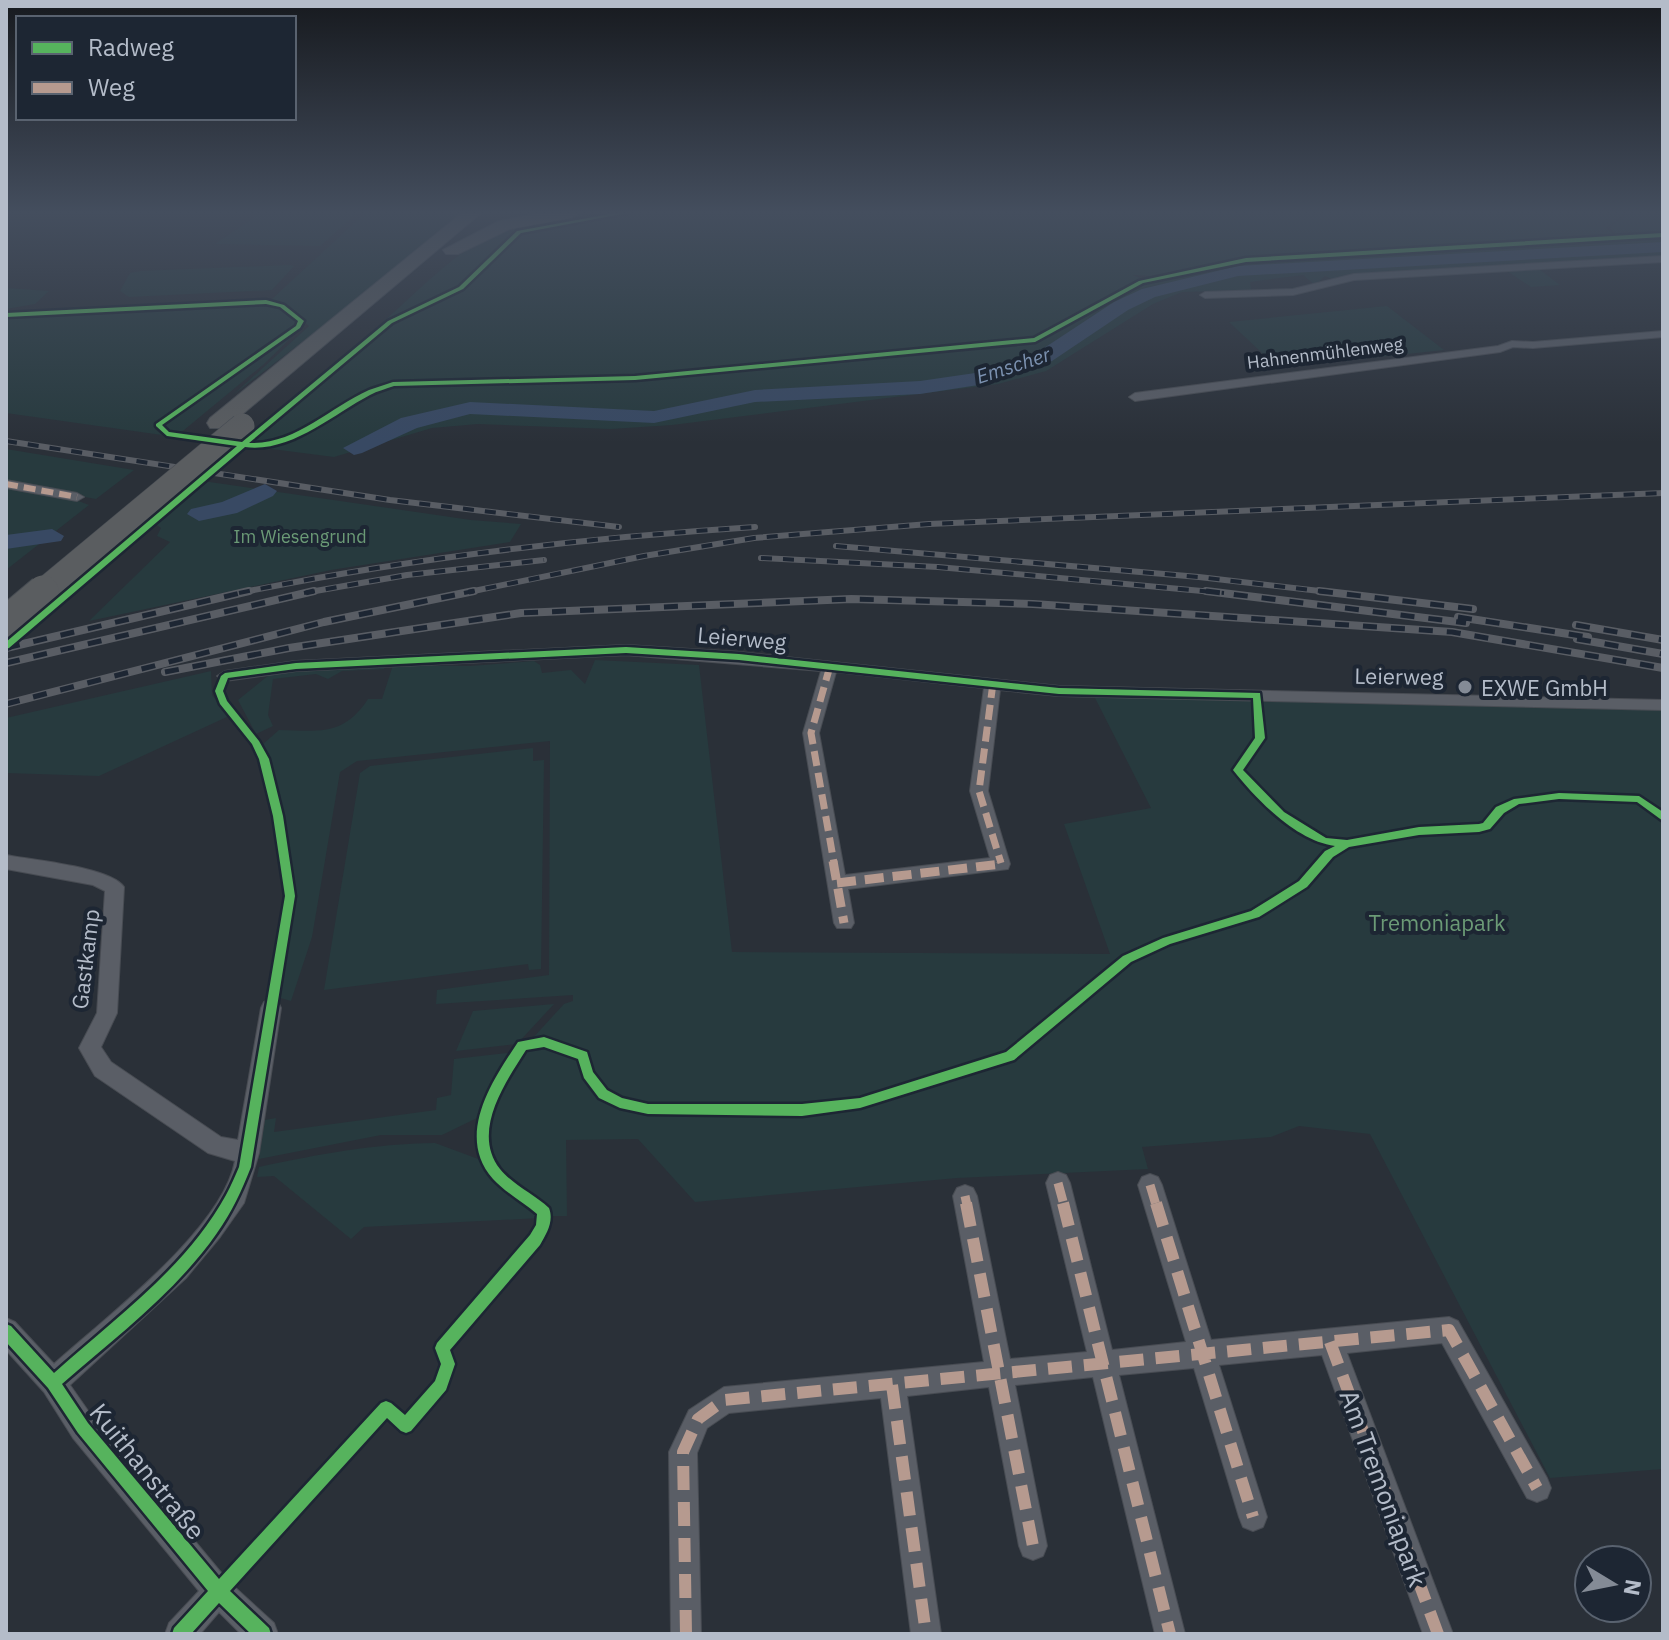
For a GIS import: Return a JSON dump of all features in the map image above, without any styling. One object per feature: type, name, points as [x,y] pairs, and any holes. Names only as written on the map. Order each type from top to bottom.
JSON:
[{"type":"highway","points":[[6,622],[385,290]]},
{"type":"highway","points":[[6,593],[402,290]]},
{"type":"street","points":[[1205,295],[1303,290]]},
{"type":"street","name":"Hahnenmühlenweg","points":[[1135,397],[1500,349],[1512,344],[1663,334]]},
{"type":"street","points":[[6,484],[77,497]]},
{"type":"street","name":"Leierweg","points":[[225,676],[296,666],[601,650],[739,657],[1059,691],[1663,705]]},
{"type":"street","points":[[830,666],[811,733],[844,923]]},
{"type":"street","points":[[837,883],[1001,864],[979,791],[993,683]]},
{"type":"street","name":"Gastkamp","points":[[6,862],[97,879],[115,887],[107,1013],[90,1048],[103,1069],[216,1146],[248,1153]]},
{"type":"street","points":[[53,1383],[177,1269],[212,1229],[236,1195],[248,1153],[271,1008]]},
{"type":"street","points":[[1058,1183],[1170,1634]]},
{"type":"street","points":[[1150,1185],[1253,1517]]},
{"type":"street","points":[[965,1196],[1033,1546]]},
{"type":"street","points":[[686,1634],[683,1452],[698,1419],[724,1400],[999,1376],[1200,1353],[1449,1330],[1537,1488]]},
{"type":"street","name":"Kuithanstraße","points":[[6,1331],[53,1383],[83,1428],[218,1591],[263,1634]]},
{"type":"street","name":"Am Tremoniapark","points":[[1330,1342],[1438,1634]]},
{"type":"street","points":[[892,1385],[926,1634]]},
{"type":"street","points":[[180,1634],[218,1591]]},
{"type":"green space","points":[[6,290],[49,291],[35,304],[6,309]]},
{"type":"green space","points":[[121,290],[272,290],[129,297]]},
{"type":"green space","points":[[282,290],[370,290],[233,395],[309,326],[285,306],[271,300]]},
{"type":"green space","points":[[419,290],[456,290],[377,327]]},
{"type":"green space","points":[[462,290],[1251,290],[1182,292],[1153,304],[1046,371],[998,384],[672,425],[611,429],[478,424],[432,428],[334,457],[256,447],[290,439],[387,384],[289,437],[246,444],[391,323],[395,324],[392,322]]},
{"type":"green space","points":[[278,305],[297,321],[296,327],[156,422],[155,429],[162,435],[6,413],[6,316]]},
{"type":"green space","points":[[1387,306],[1444,350],[1278,368],[1229,322]]},
{"type":"green space","points":[[304,325],[264,364],[178,435],[163,429],[162,422],[171,415]]},
{"type":"green space","points":[[6,449],[134,470],[96,499],[6,483]]},
{"type":"green space","name":"Im Wiesengrund","points":[[203,481],[471,520],[521,524],[510,542],[331,570],[89,621],[170,542],[157,536],[161,528],[154,523]]},
{"type":"green space","points":[[6,486],[68,497],[89,505],[6,570]]},
{"type":"green space","name":"Tremoniapark","points":[[595,660],[699,665],[732,952],[1110,954],[1064,824],[1151,808],[1093,694],[1663,706],[1663,1469],[1550,1478],[1370,1134],[1299,1126],[1271,1137],[1142,1147],[1148,1169],[957,1178],[695,1202],[638,1139],[566,1140],[567,1216],[550,1216],[497,1168],[491,1160],[487,1137],[500,1091],[522,1053],[542,1045],[571,1055],[571,1046],[545,1039],[531,1040],[564,1004],[573,1001],[573,995],[436,1004],[437,990],[549,975],[550,741],[357,761],[340,772],[312,937],[291,1001],[277,997],[295,881],[280,794],[262,745],[279,730],[330,729],[350,720],[368,699],[382,699],[393,665],[470,666],[534,661],[540,665],[542,673],[571,670],[585,684]]},
{"type":"green space","points":[[386,665],[384,669],[342,671],[328,679],[316,674],[273,679],[268,715],[273,726],[256,734],[238,700],[274,671]]},
{"type":"green space","points":[[211,671],[212,695],[229,716],[99,776],[6,773],[6,718]]},
{"type":"green space","points":[[533,748],[533,761],[544,760],[541,969],[529,970],[528,964],[324,990],[360,773],[370,766]]},
{"type":"green space","points":[[554,1004],[517,1044],[456,1051],[473,1011]]},
{"type":"green space","points":[[510,1054],[479,1117],[442,1135],[381,1135],[259,1159],[265,1120],[276,1118],[274,1132],[436,1110],[437,1098],[451,1095],[454,1059]]},
{"type":"green space","points":[[435,1143],[481,1160],[489,1174],[528,1202],[540,1218],[364,1227],[351,1239],[274,1176],[257,1177],[259,1167],[303,1158],[368,1148]]},
{"type":"waterway","name":"Emscher","points":[[354,448],[409,423],[470,408],[654,417],[755,396],[887,390],[985,378],[1045,356],[1121,306],[1158,290]]},
{"type":"waterway","name":"Emscher","points":[[199,514],[229,508],[265,491]]},
{"type":"waterway","name":"Emscher","points":[[6,542],[52,536]]},
{"type":"railway","points":[[6,441],[390,500],[619,527]]},
{"type":"railway","points":[[464,593],[644,556],[754,538],[929,524],[1663,493]]},
{"type":"railway","points":[[246,592],[367,569],[496,551],[755,527]]},
{"type":"railway","points":[[836,546],[1199,577],[1337,593]]},
{"type":"railway","points":[[761,558],[938,567],[1217,592]]},
{"type":"railway","points":[[310,592],[407,575],[544,560]]},
{"type":"railway","points":[[310,592],[314,591]]},
{"type":"railway","points":[[6,704],[324,622],[474,591]]},
{"type":"railway","points":[[1206,591],[1217,592]]},
{"type":"railway","points":[[1319,591],[1473,609]]},
{"type":"railway","points":[[6,648],[246,592]]},
{"type":"railway","points":[[239,593],[246,592]]},
{"type":"railway","points":[[6,663],[310,592]]},
{"type":"railway","points":[[304,593],[310,592]]},
{"type":"railway","points":[[1217,592],[1224,593]]},
{"type":"railway","points":[[1217,592],[1466,623]]},
{"type":"railway","points":[[165,672],[289,648],[521,613],[851,599],[1033,604],[1452,632],[1663,668]]},
{"type":"railway","points":[[1458,617],[1588,637]]},
{"type":"railway","points":[[1576,625],[1663,640]]},
{"type":"railway","points":[[1577,639],[1663,654]]},
{"type":"marked path","points":[[6,484],[77,497]]},
{"type":"marked path","points":[[830,666],[811,733],[844,923]]},
{"type":"marked path","points":[[837,883],[1001,864],[979,791],[993,683]]},
{"type":"marked path","points":[[1058,1183],[1170,1634]]},
{"type":"marked path","points":[[1150,1185],[1253,1517]]},
{"type":"marked path","points":[[965,1196],[1033,1546]]},
{"type":"marked path","points":[[686,1634],[683,1452],[698,1419],[724,1400],[1449,1330],[1537,1488]]},
{"type":"marked path","points":[[1330,1342],[1438,1634]]},
{"type":"marked path","points":[[892,1385],[926,1634]]},
{"type":"cycle path","points":[[6,646],[390,322],[458,290]]},
{"type":"cycle path","points":[[6,315],[266,302],[282,306],[301,321],[298,327],[158,425],[167,434],[253,446],[277,442],[303,432],[370,392],[393,384],[635,378],[1035,340],[1127,290]]},
{"type":"cycle path","points":[[53,1383],[135,1311],[189,1257],[231,1199],[245,1167],[290,896],[278,816],[264,759],[256,743],[223,702],[219,691],[225,676],[296,666],[626,650],[739,657],[1059,691],[1257,695],[1260,738],[1238,770],[1280,815],[1324,841],[1347,844],[1419,831],[1479,828],[1486,826],[1500,810],[1517,801],[1559,796],[1639,799],[1663,817]]},
{"type":"cycle path","points":[[180,1634],[386,1408],[406,1426],[441,1385],[448,1364],[442,1348],[535,1240],[543,1226],[544,1212],[495,1172],[486,1158],[482,1142],[488,1108],[522,1046],[544,1042],[583,1056],[588,1074],[603,1094],[620,1103],[648,1109],[802,1110],[860,1103],[1010,1056],[1127,959],[1167,941],[1255,914],[1303,884],[1329,854],[1347,844]]},
{"type":"cycle path","points":[[6,1331],[53,1383],[83,1428],[218,1591],[263,1634]]},
{"type":"place","name":"EXWE GmbH","points":[[1465,687]]}]
